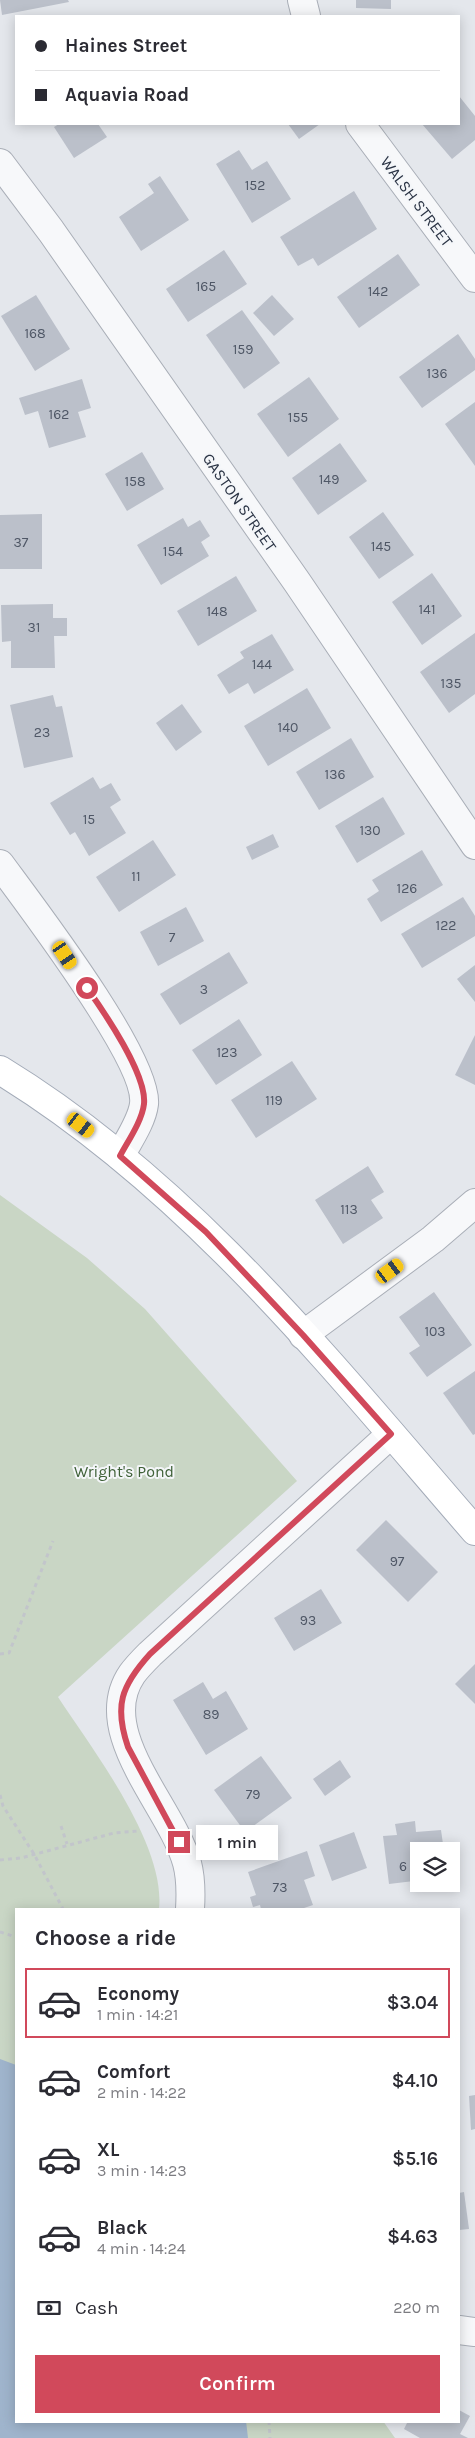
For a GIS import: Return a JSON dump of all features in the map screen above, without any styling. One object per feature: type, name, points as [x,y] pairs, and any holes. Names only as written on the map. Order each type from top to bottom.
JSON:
[{"type":"main road","points":[[0,1070],[68,1115],[120,1156],[206,1232],[303,1335],[475,1531]]},
{"type":"street","points":[[302,0],[306,15]]},
{"type":"street","name":"WALSH STREET","points":[[361,125],[475,278]]},
{"type":"street","name":"GASTON STREET","points":[[0,163],[51,231],[297,582],[475,845]]},
{"type":"street","points":[[0,864],[110,1020],[140,1082],[144,1104],[120,1156]]},
{"type":"street","points":[[303,1335],[433,1239],[475,1203]]},
{"type":"street","points":[[190,1908],[191,1881],[187,1862],[170,1823],[128,1747],[123,1732],[120,1713],[122,1700],[132,1674],[150,1654],[391,1434]]},
{"type":"street","points":[[460,2330],[475,2332]]},
{"type":"path","points":[[0,1654],[9,1653],[53,1541]]},
{"type":"path","points":[[0,1795],[4,1806],[34,1854],[62,1908]]},
{"type":"path","points":[[0,1860],[170,1823]]},
{"type":"path","points":[[61,1826],[67,1844]]},
{"type":"path","points":[[0,1932],[15,1937]]},
{"type":"path","points":[[269,2423],[270,2438]]},
{"type":"green space","name":"Wright's Pond","points":[[0,1195],[87,1258],[145,1309],[297,1481],[58,1697],[107,1770],[139,1828],[151,1856],[158,1884],[159,1908],[15,1908],[15,2423],[384,2423],[395,2438],[0,2438]]},
{"type":"water","points":[[0,2059],[15,2065],[15,2423],[246,2423],[248,2438],[0,2438]]},
{"type":"building","points":[[0,0],[68,0],[69,2],[2,15]]},
{"type":"building","points":[[356,0],[391,0],[391,9],[356,8]]},
{"type":"building","points":[[460,97],[475,116],[475,140],[452,159],[423,125],[460,125]]},
{"type":"building","points":[[57,125],[99,125],[107,137],[74,158],[54,127]]},
{"type":"building","points":[[289,125],[319,125],[299,139]]},
{"type":"building","points":[[239,150],[252,170],[267,161],[291,199],[252,223],[216,164]]},
{"type":"building","points":[[160,176],[189,220],[141,251],[119,217],[154,193],[148,184]]},
{"type":"building","points":[[354,191],[377,229],[318,266],[313,258],[298,266],[280,237]]},
{"type":"building","points":[[224,250],[247,284],[188,322],[166,289]]},
{"type":"building","points":[[398,254],[420,285],[359,328],[337,297]]},
{"type":"building","points":[[36,295],[70,349],[35,371],[1,316]]},
{"type":"building","points":[[272,295],[294,319],[274,336],[253,313]]},
{"type":"building","points":[[242,310],[280,363],[244,389],[206,335]]},
{"type":"building","points":[[458,334],[475,359],[475,370],[422,408],[399,377]]},
{"type":"building","points":[[309,377],[339,419],[288,457],[257,414]]},
{"type":"building","points":[[82,379],[91,408],[78,412],[86,437],[49,448],[38,411],[25,415],[19,398]]},
{"type":"building","points":[[475,402],[475,466],[445,424]]},
{"type":"building","points":[[340,443],[367,481],[318,515],[292,478]]},
{"type":"building","points":[[142,452],[164,489],[127,511],[105,474]]},
{"type":"building","points":[[383,512],[414,555],[379,579],[349,537]]},
{"type":"building","points":[[42,514],[42,569],[0,569],[0,515]]},
{"type":"building","points":[[183,518],[188,527],[200,520],[210,536],[201,542],[209,556],[161,585],[137,545]]},
{"type":"building","points":[[432,573],[462,616],[422,645],[392,602]]},
{"type":"building","points":[[236,576],[257,611],[198,646],[177,611]]},
{"type":"building","points":[[53,604],[53,618],[67,618],[67,636],[54,636],[55,668],[11,668],[11,641],[2,642],[1,605]]},
{"type":"building","points":[[475,633],[475,694],[449,713],[420,672]]},
{"type":"building","points":[[272,634],[294,670],[254,694],[248,683],[229,694],[217,675],[244,658],[240,652]]},
{"type":"building","points":[[307,688],[331,728],[268,766],[244,726]]},
{"type":"building","points":[[53,695],[56,707],[62,706],[73,757],[24,768],[10,705]]},
{"type":"building","points":[[182,704],[202,732],[176,751],[156,723]]},
{"type":"building","points":[[351,738],[374,777],[319,810],[296,772]]},
{"type":"building","points":[[93,777],[100,789],[111,783],[121,800],[110,807],[126,833],[89,856],[75,832],[70,835],[50,803]]},
{"type":"building","points":[[383,797],[405,834],[357,863],[335,826]]},
{"type":"building","points":[[273,834],[279,847],[252,860],[246,847]]},
{"type":"building","points":[[153,840],[176,875],[119,912],[96,877]]},
{"type":"building","points":[[422,850],[443,885],[381,922],[367,899],[379,891],[372,880]]},
{"type":"building","points":[[463,897],[475,916],[475,936],[422,968],[401,934]]},
{"type":"building","points":[[186,907],[204,941],[158,966],[140,932]]},
{"type":"building","points":[[229,952],[248,983],[180,1025],[160,994]]},
{"type":"building","points":[[475,965],[475,1002],[457,979]]},
{"type":"building","points":[[239,1019],[262,1055],[216,1085],[192,1050]]},
{"type":"building","points":[[475,1035],[475,1085],[455,1075]]},
{"type":"building","points":[[292,1061],[317,1099],[256,1138],[231,1100]]},
{"type":"building","points":[[368,1166],[384,1192],[371,1200],[383,1218],[343,1244],[315,1200]]},
{"type":"building","points":[[434,1292],[472,1345],[427,1377],[409,1353],[420,1346],[399,1317]]},
{"type":"building","points":[[475,1371],[475,1434],[473,1435],[443,1393]]},
{"type":"building","points":[[386,1520],[438,1572],[408,1602],[356,1550]]},
{"type":"building","points":[[321,1589],[342,1623],[294,1651],[274,1618]]},
{"type":"building","points":[[475,1664],[475,1704],[455,1684]]},
{"type":"building","points":[[203,1682],[213,1699],[226,1691],[248,1729],[206,1755],[173,1700]]},
{"type":"building","points":[[261,1756],[292,1798],[245,1832],[214,1790]]},
{"type":"building","points":[[340,1760],[351,1777],[325,1796],[313,1779]]},
{"type":"building","points":[[415,1821],[416,1832],[441,1830],[443,1842],[410,1842],[410,1881],[389,1884],[383,1836],[397,1835],[395,1824]]},
{"type":"building","points":[[354,1832],[367,1868],[332,1881],[319,1845]]},
{"type":"building","points":[[307,1851],[315,1876],[304,1880],[313,1905],[304,1908],[261,1908],[260,1905],[253,1907],[250,1897],[256,1895],[248,1872]]},
{"type":"building","points":[[475,2095],[475,2129],[471,2130],[469,2096]]},
{"type":"building","points":[[464,2192],[469,2229],[460,2230],[460,2193]]},
{"type":"building","points":[[460,2411],[470,2416],[460,2434],[468,2438],[420,2438],[404,2429],[407,2423],[460,2423]]},
{"type":"route","points":[[87,988],[110,1020],[132,1062],[143,1095],[144,1104],[141,1115],[120,1156],[206,1232],[303,1335],[391,1434],[150,1654],[132,1674],[125,1687],[120,1713],[128,1747],[179,1842]]}]
